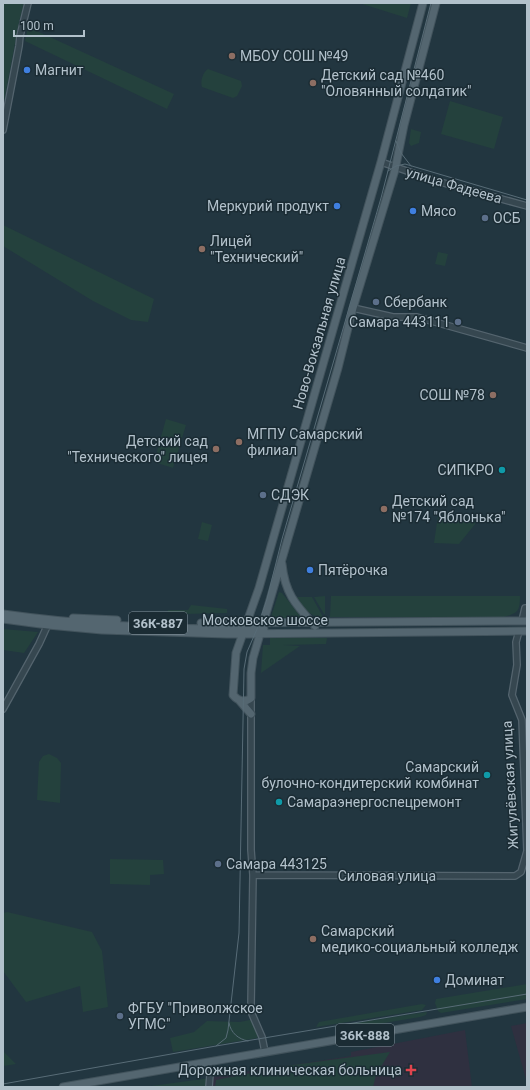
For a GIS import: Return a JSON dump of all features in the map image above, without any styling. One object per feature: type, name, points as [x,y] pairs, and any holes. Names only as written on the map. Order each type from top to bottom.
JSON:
[{"type":"main road","name":"Ново-Вокзальная улица","points":[[238,700],[234,695],[236,653],[259,588],[381,162],[423,3]]},
{"type":"main road","name":"Ново-Вокзальная улица","points":[[251,698],[252,666],[262,628],[338,368],[353,308],[382,217],[436,3]]},
{"type":"main road","points":[[282,560],[284,582],[288,591],[301,610],[315,625]]},
{"type":"main road","name":"Московское шоссе","points":[[3,610],[52,616],[245,629]]},
{"type":"main road","name":"Московское шоссе","points":[[3,614],[49,623]]},
{"type":"main road","name":"Московское шоссе","points":[[3,619],[49,623],[245,629],[315,625],[523,625]]},
{"type":"main road","name":"Московское шоссе","points":[[262,628],[523,625]]},
{"type":"main road","name":"Московское шоссе","points":[[523,625],[527,631]]},
{"type":"main road","points":[[238,700],[246,701],[251,698]]},
{"type":"main road","points":[[238,700],[251,714]]},
{"type":"main road","name":"36К-888","points":[[63,1087],[93,1085],[265,1052],[527,1007]]},
{"type":"street","points":[[3,130],[20,36],[28,3]]},
{"type":"street","name":"улица Фадеева","points":[[381,162],[395,168],[527,206]]},
{"type":"street","points":[[353,308],[393,316],[416,318],[527,348]]},
{"type":"street","name":"Жигулёвская улица","points":[[521,872],[527,851],[522,720],[512,695],[517,665],[516,642],[523,625],[525,608],[527,608]]},
{"type":"street","points":[[3,709],[49,623]]},
{"type":"street","name":"Ново-Вокзальная улица","points":[[251,698],[251,850],[253,875],[251,1005],[254,1019],[262,1037],[265,1052]]},
{"type":"street","name":"Силовая улица","points":[[253,875],[515,876],[521,872]]},
{"type":"street","points":[[209,1087],[211,1062]]},
{"type":"shaded area","points":[[527,1023],[527,1083],[511,1026]]},
{"type":"shaded area","name":"Дорожная клиническая больница","points":[[465,1030],[472,1087],[212,1087],[212,1077],[351,1056],[351,1052]]},
{"type":"green space","points":[[3,3],[24,3],[3,107]]},
{"type":"green space","points":[[359,3],[411,3],[407,18]]},
{"type":"green space","points":[[28,27],[174,94],[167,109],[25,41]]},
{"type":"green space","points":[[208,69],[241,81],[242,86],[237,96],[233,98],[202,87],[202,77]]},
{"type":"green space","points":[[450,101],[503,117],[494,149],[441,134]]},
{"type":"green space","points":[[411,129],[421,132],[419,143],[411,146],[409,143]]},
{"type":"green space","points":[[3,225],[154,299],[148,322],[131,320],[93,301],[3,246]]},
{"type":"green space","points":[[438,252],[448,254],[445,266],[435,264]]},
{"type":"green space","points":[[166,419],[186,425],[173,468],[154,462]]},
{"type":"green space","points":[[438,516],[476,523],[459,544],[434,543]]},
{"type":"green space","points":[[202,522],[212,525],[208,541],[198,539]]},
{"type":"green space","points":[[279,592],[282,593],[303,619],[272,620],[271,617]]},
{"type":"green space","points":[[325,596],[325,614],[324,614],[314,597]]},
{"type":"green space","points":[[331,596],[520,596],[519,608],[517,611],[504,617],[330,617]]},
{"type":"green space","points":[[297,597],[312,597],[323,617],[310,614]]},
{"type":"green space","points":[[191,605],[227,609],[227,613],[184,614],[178,619],[165,618],[168,610],[188,610]]},
{"type":"green space","points":[[3,629],[38,632],[24,653],[3,650]]},
{"type":"green space","points":[[270,637],[327,638],[326,644],[283,645],[300,646],[261,673],[263,645],[270,645]]},
{"type":"green space","points":[[49,754],[57,758],[61,763],[60,803],[37,800],[39,762],[43,756]]},
{"type":"green space","points":[[110,859],[163,860],[164,874],[150,875],[150,885],[110,884]]},
{"type":"green space","points":[[7,912],[92,932],[102,951],[108,1007],[83,1012],[80,986],[26,1002],[3,971],[3,913]]},
{"type":"green space","points":[[527,984],[527,999],[441,1013],[438,1011],[435,1003],[436,999]]},
{"type":"green space","points":[[422,1004],[426,1005],[422,1010],[316,1027],[319,1022]]},
{"type":"green space","points":[[427,1012],[426,1015],[420,1017],[342,1030],[342,1025]]},
{"type":"green space","points":[[254,1019],[261,1034],[257,1038],[173,1052],[170,1038],[194,1032],[207,1021],[240,1022]]},
{"type":"green space","points":[[3,1051],[16,1064],[3,1066]]},
{"type":"green space","points":[[390,1052],[376,1075],[373,1087],[215,1087],[216,1080],[285,1066]]},
{"type":"green space","points":[[210,1078],[209,1087],[144,1087]]},
{"type":"tram line","points":[[216,1046],[226,1038],[228,1030],[239,933],[244,669],[247,652],[257,629],[267,599],[282,539],[381,198],[431,3]]},
{"type":"tram line","points":[[396,141],[401,153],[411,166]]},
{"type":"tram line","points":[[388,171],[396,166],[405,164],[527,200]]},
{"type":"tram line","points":[[3,1084],[216,1046],[527,994]]},
{"type":"tram line","points":[[229,1023],[231,1030],[236,1035],[241,1039],[248,1041]]},
{"type":"place","name":"МБОУ СОШ №49","points":[[232,56]]},
{"type":"place","name":"Магнит","points":[[27,70]]},
{"type":"place","name":"Детский сад №460 \"Оловянный солдатик\"","points":[[313,83]]},
{"type":"place","name":"Меркурий продукт","points":[[337,206]]},
{"type":"place","name":"Мясо","points":[[413,211]]},
{"type":"place","name":"ОСБ","points":[[485,218]]},
{"type":"place","name":"Лицей \"Технический\"","points":[[202,249]]},
{"type":"place","name":"Сбербанк","points":[[376,302]]},
{"type":"place","name":"Самара 443111","points":[[458,322]]},
{"type":"place","name":"СОШ №78","points":[[493,395]]},
{"type":"place","name":"МГПУ Самарский филиал","points":[[239,442]]},
{"type":"place","name":"Детский сад \"Технического\" лицея","points":[[216,449]]},
{"type":"place","name":"СИПКРО","points":[[502,470]]},
{"type":"place","name":"СДЭК","points":[[263,495]]},
{"type":"place","name":"Детский сад №174 \"Яблонька\"","points":[[384,509]]},
{"type":"place","name":"Пятёрочка","points":[[310,570]]},
{"type":"place","name":"Самарский булочно-кондитерский комбинат","points":[[487,775]]},
{"type":"place","name":"Самараэнергоспецремонт","points":[[279,802]]},
{"type":"place","name":"Самара 443125","points":[[218,864]]},
{"type":"place","name":"Самарский медико-социальный колледж","points":[[313,939]]},
{"type":"place","name":"Доминат","points":[[437,980]]},
{"type":"place","name":"ФГБУ \"Приволжское УГМС\"","points":[[120,1016]]},
{"type":"place","name":"Дорожная клиническая больница","points":[[411,1070]]}]
